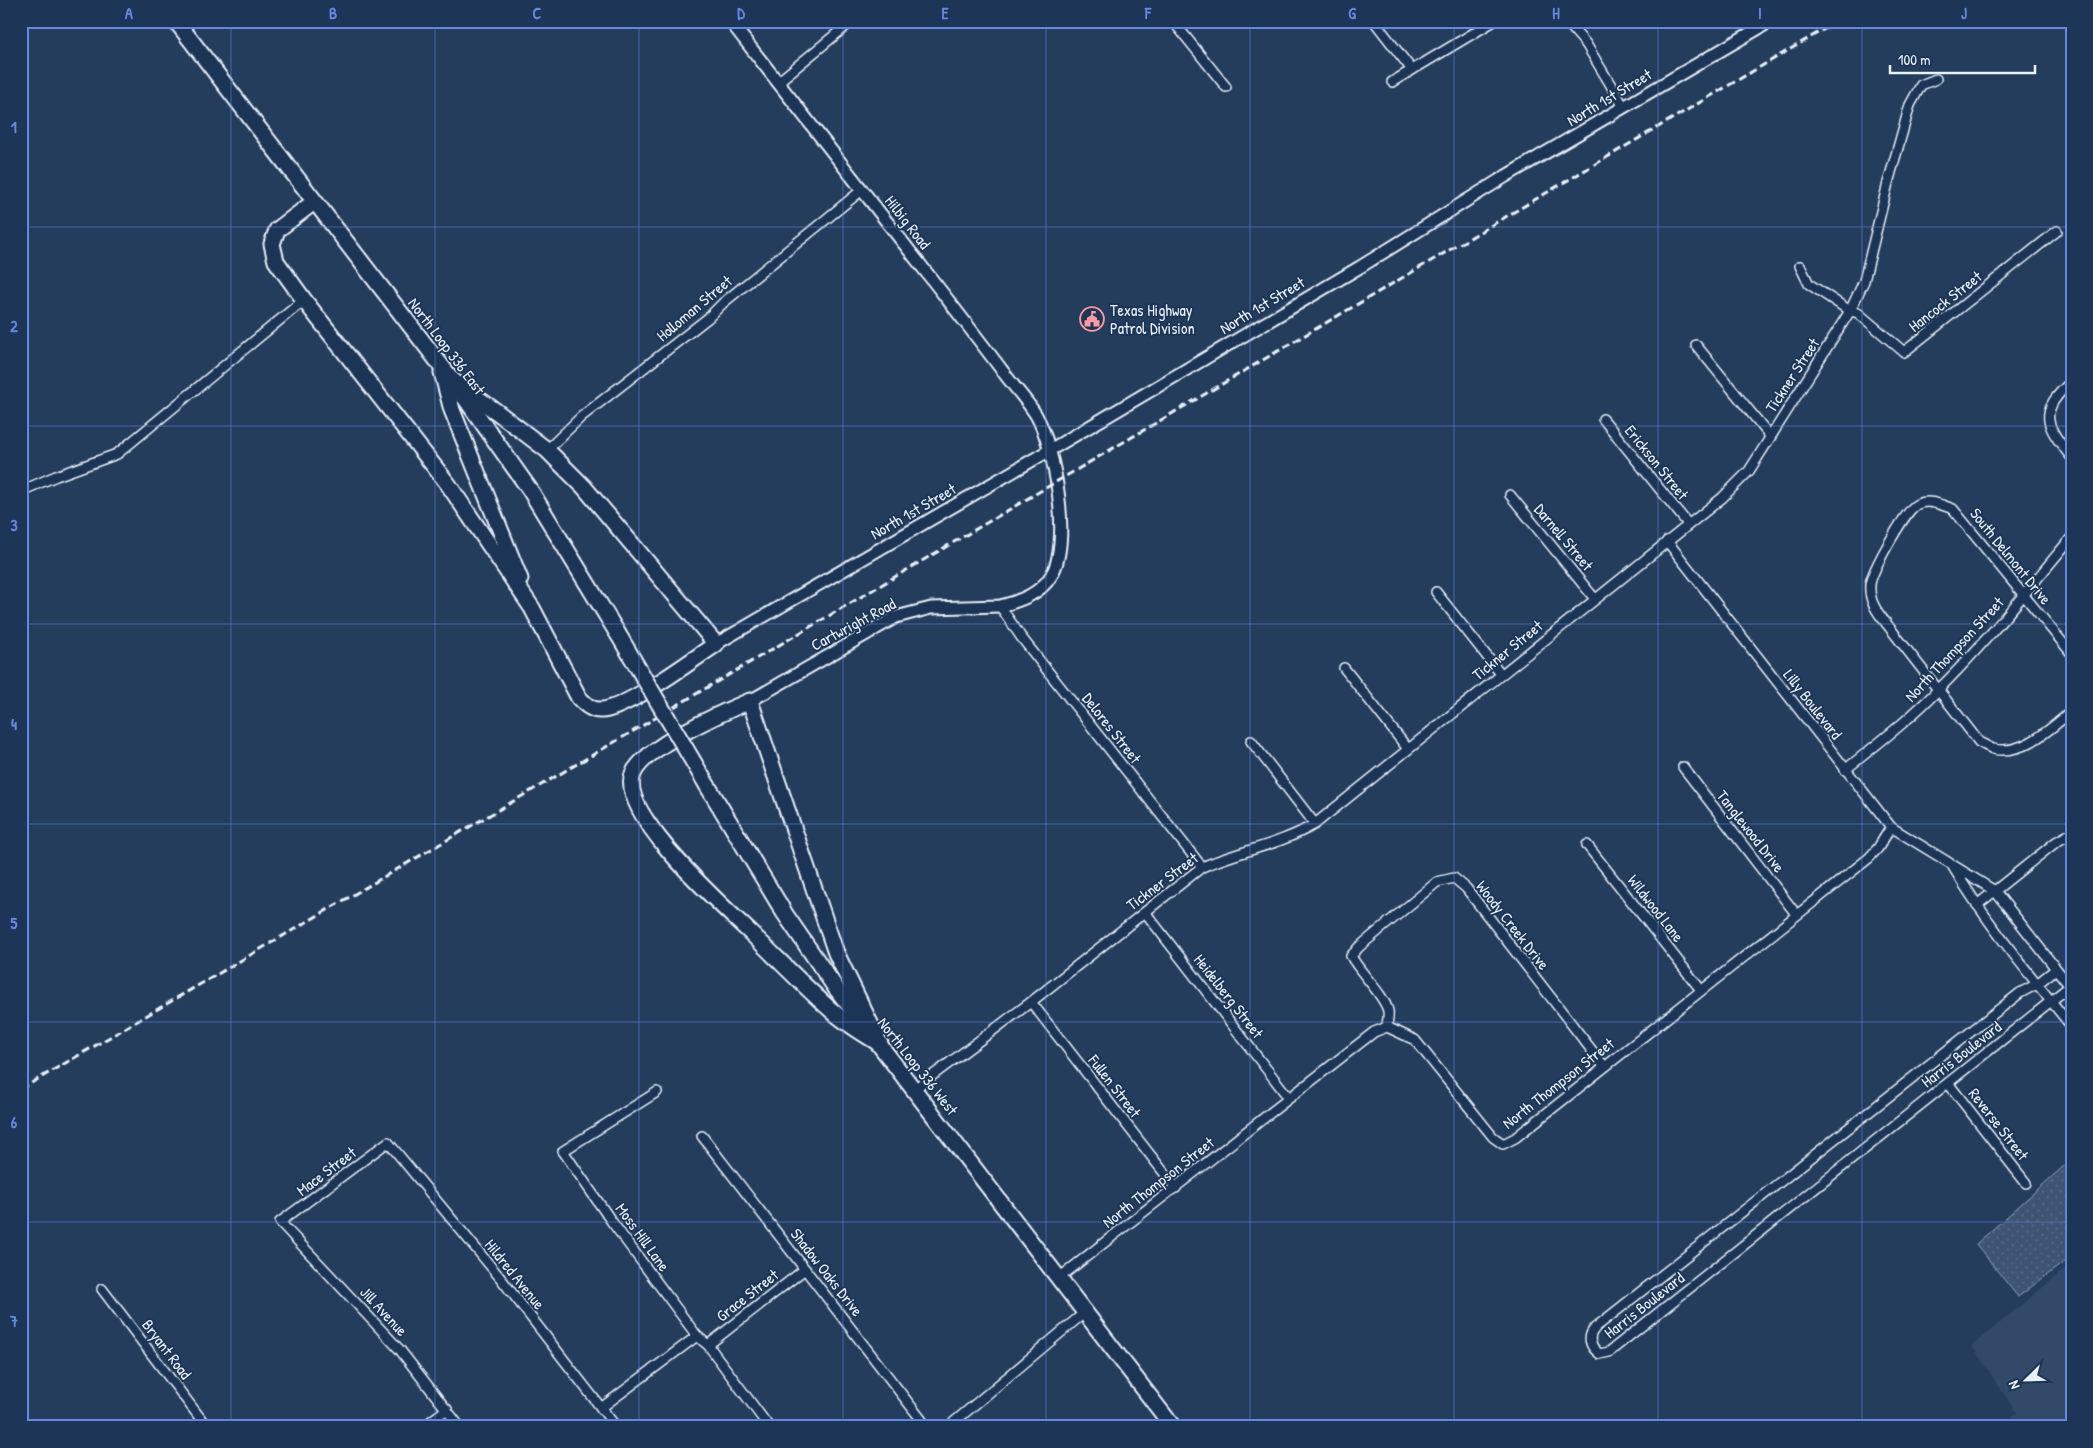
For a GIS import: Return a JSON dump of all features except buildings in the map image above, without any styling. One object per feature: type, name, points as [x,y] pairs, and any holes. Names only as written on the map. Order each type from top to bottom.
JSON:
[{"type":"main road","name":"North Loop 336 East","points":[[176,21],[440,364],[530,490],[662,709]]},
{"type":"main road","points":[[314,202],[277,230],[272,244],[273,252],[281,270],[448,484],[532,608]]},
{"type":"main road","points":[[440,364],[452,410],[532,608],[579,698],[585,704],[595,709],[602,710],[620,704],[671,674],[716,644],[584,487],[547,450],[453,382]]},
{"type":"main road","points":[[750,701],[836,953],[880,1044],[832,1011],[701,886],[668,850],[643,816],[633,795],[633,774],[640,764],[695,726],[750,701]]},
{"type":"main road","name":"North Loop 336 West","points":[[662,709],[800,939],[913,1090],[1173,1427]]},
{"type":"street","name":"Hilbig Road","points":[[730,21],[1036,416],[1050,450]]},
{"type":"street","points":[[778,82],[852,21]]},
{"type":"street","points":[[1173,21],[1226,87]]},
{"type":"street","points":[[1374,21],[1412,70]]},
{"type":"street","points":[[1392,82],[1494,21]]},
{"type":"street","points":[[1566,21],[1586,44],[1624,107]]},
{"type":"street","name":"North 1st Street","points":[[716,644],[1360,267],[1506,176],[1771,21]]},
{"type":"street","name":"Tickner Street","points":[[913,1090],[1031,1002],[1202,867],[1225,857],[1297,834],[1314,824],[1737,484],[1749,471],[1850,311],[1864,281],[1888,183],[1910,105],[1921,85],[1936,79]]},
{"type":"street","name":"Holloman Street","points":[[547,450],[582,417],[708,318],[723,303],[862,190]]},
{"type":"street","name":"Hancock Street","points":[[1850,311],[1858,313],[1904,352],[2057,231]]},
{"type":"street","points":[[1800,266],[1809,284],[1850,311]]},
{"type":"street","points":[[21,491],[117,454],[304,300]]},
{"type":"street","points":[[1696,345],[1770,436]]},
{"type":"street","points":[[2072,381],[2055,395],[2048,414],[2050,426],[2055,437],[2072,458]]},
{"type":"street","name":"Erickson Street","points":[[1603,419],[1688,524]]},
{"type":"street","name":"Cartwright Road","points":[[750,701],[896,616],[931,608],[1000,606],[1011,604],[1037,592],[1051,576],[1061,545],[1061,523],[1050,450]]},
{"type":"street","name":"Darnell Street","points":[[1510,495],[1595,599]]},
{"type":"street","name":"South Delmont Drive","points":[[1939,690],[1879,614],[1873,604],[1870,586],[1872,576],[1906,513],[1916,504],[1926,502],[1942,504],[1953,509],[2072,654]]},
{"type":"street","name":"North Thompson Street","points":[[1845,770],[1916,712],[1939,690],[2024,596],[2072,537]]},
{"type":"street","name":"Lilly Boulevard","points":[[1667,542],[1891,827],[1953,866],[1980,880],[1995,891],[2071,988]]},
{"type":"street","points":[[1436,592],[1501,674]]},
{"type":"street","name":"Delores Street","points":[[1000,606],[1021,637],[1202,867]]},
{"type":"street","points":[[1344,668],[1408,748]]},
{"type":"street","points":[[1939,690],[1979,742],[1994,749],[2024,745],[2040,737],[2072,711]]},
{"type":"street","points":[[1251,741],[1314,824]]},
{"type":"street","name":"Tanglewood Drive","points":[[1683,767],[1796,914]]},
{"type":"street","name":"North Thompson Street","points":[[1059,1278],[1374,1032],[1387,1027],[1415,1040],[1493,1137],[1503,1144],[1514,1138],[1869,858],[1878,848],[1891,827]]},
{"type":"street","points":[[1977,906],[2056,842],[2072,832]]},
{"type":"street","name":"Wildwood Lane","points":[[1587,846],[1701,990]]},
{"type":"street","name":"Lilly Boulevard","points":[[1953,866],[1977,906],[2072,1027]]},
{"type":"street","name":"Woody Creek Drive","points":[[1387,1027],[1389,1012],[1384,1001],[1358,969],[1351,956],[1359,947],[1438,882],[1454,878],[1466,888],[1604,1066]]},
{"type":"street","name":"Heidelberg Street","points":[[1145,912],[1289,1098]]},
{"type":"street","name":"Harris Boulevard","points":[[2056,969],[2037,984],[2020,993],[1591,1331],[1589,1340],[1593,1349],[1600,1354],[1609,1352],[2051,1001],[2071,988]]},
{"type":"street","name":"Fullen Street","points":[[1031,1002],[1176,1188]]},
{"type":"street","name":"Reverse Street","points":[[1948,1083],[2026,1183]]},
{"type":"street","name":"Moss Hill Lane","points":[[657,1092],[563,1151],[612,1222],[697,1336],[708,1345],[770,1427]]},
{"type":"street","name":"Shadow Oaks Drive","points":[[702,1136],[927,1427]]},
{"type":"street","name":"Mace Street","points":[[280,1222],[388,1142]]},
{"type":"street","name":"Hildred Avenue","points":[[388,1142],[502,1280],[616,1427]]},
{"type":"street","name":"Jill Avenue","points":[[280,1222],[400,1350],[460,1427]]},
{"type":"street","name":"Grace Street","points":[[708,1345],[805,1269]]},
{"type":"street","name":"Bryant Road","points":[[102,1289],[208,1427]]},
{"type":"street","points":[[948,1427],[1084,1313]]},
{"type":"street","points":[[601,1408],[697,1336]]},
{"type":"street","points":[[423,1427],[446,1409]]},
{"type":"shaded area","points":[[2072,1159],[2072,1256],[2018,1297],[1976,1244]]},
{"type":"shaded area","points":[[2072,1263],[2072,1427],[2001,1427],[2017,1413],[1972,1346]]},
{"type":"railway","points":[[21,1089],[630,733],[1838,21]]},
{"type":"place","name":"Texas Highway Patrol Division","points":[[1092,319]]}]
